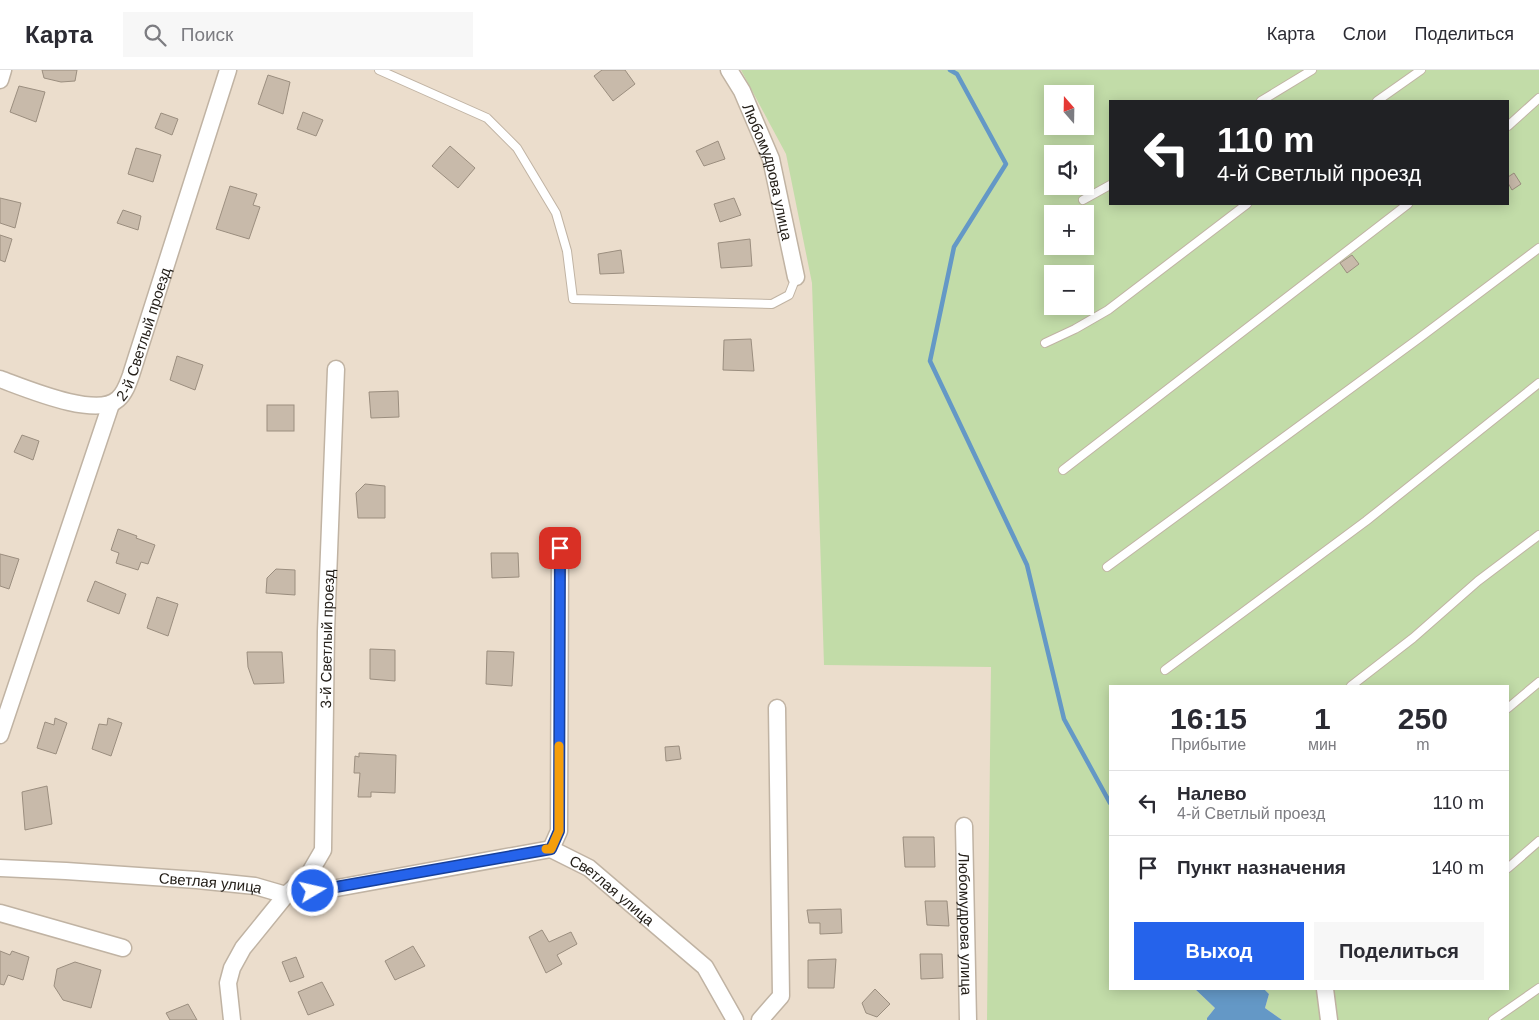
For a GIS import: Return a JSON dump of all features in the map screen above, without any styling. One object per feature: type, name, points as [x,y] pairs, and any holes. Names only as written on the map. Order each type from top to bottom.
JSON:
[{"type":"street","points":[[0,80],[3,70]]},
{"type":"street","name":"2-й Светлый проезд","points":[[0,735],[111,404],[119,399],[131,375],[228,70]]},
{"type":"street","name":"Любомудрова улица","points":[[729,70],[742,92],[771,159],[796,277]]},
{"type":"street","name":"3-й Светлый проезд","points":[[232,1020],[228,982],[232,968],[243,948],[286,895],[309,874],[323,850],[326,631],[336,369]]},
{"type":"street","points":[[0,379],[86,406],[111,404]]},
{"type":"street","points":[[551,849],[559,831],[560,548]]},
{"type":"street","points":[[760,1020],[781,996],[776,708]]},
{"type":"street","name":"Любомудрова улица","points":[[964,826],[968,1020]]},
{"type":"street","name":"Светлая улица","points":[[0,868],[66,870],[197,880],[255,886],[286,895],[326,890],[551,849],[589,868],[652,924],[705,967],[735,1020]]},
{"type":"street","points":[[0,913],[123,948]]},
{"type":"street","points":[[1329,991],[1329,1020]]},
{"type":"lane","points":[[379,70],[487,118],[517,148],[556,213],[567,251],[573,299],[772,304],[789,295],[796,277]]},
{"type":"lane","points":[[1263,100],[1312,70]]},
{"type":"lane","points":[[1378,100],[1421,70]]},
{"type":"lane","points":[[1509,125],[1539,98]]},
{"type":"lane","points":[[1082,200],[1109,186]]},
{"type":"lane","points":[[1045,342],[1075,329],[1108,310],[1245,205]]},
{"type":"lane","points":[[1063,470],[1407,205]]},
{"type":"lane","points":[[1107,567],[1539,248]]},
{"type":"lane","points":[[1165,670],[1366,521],[1539,383]]},
{"type":"lane","points":[[1352,685],[1413,638],[1478,581],[1539,535]]},
{"type":"lane","points":[[1509,707],[1539,682]]},
{"type":"lane","points":[[1509,867],[1539,841]]},
{"type":"lane","points":[[1493,1020],[1539,988]]},
{"type":"green space","points":[[741,70],[1539,70],[1539,1020],[1282,1020],[1265,1008],[1269,994],[1265,990],[1509,990],[1509,685],[1109,685],[1109,990],[1196,990],[1215,1008],[1207,1020],[987,1020],[991,667],[824,665],[812,283],[786,154]]},
{"type":"water","points":[[1196,990],[1265,990],[1269,994],[1265,1008],[1282,1020],[1207,1020],[1215,1008]]},
{"type":"building","points":[[42,70],[77,70],[75,81],[61,82],[44,78]]},
{"type":"building","points":[[602,70],[625,70],[635,84],[613,101],[594,76]]},
{"type":"building","points":[[268,75],[290,82],[283,114],[258,104]]},
{"type":"building","points":[[19,86],[45,92],[36,122],[10,112]]},
{"type":"building","points":[[303,112],[323,120],[316,136],[297,129]]},
{"type":"building","points":[[161,113],[178,119],[172,135],[155,128]]},
{"type":"building","points":[[718,141],[725,159],[704,166],[696,151]]},
{"type":"building","points":[[450,146],[475,168],[458,188],[432,166]]},
{"type":"building","points":[[136,148],[161,155],[153,182],[128,174]]},
{"type":"building","points":[[1514,173],[1521,184],[1512,190],[1509,185],[1509,176]]},
{"type":"building","points":[[230,186],[257,194],[253,205],[260,207],[249,239],[216,229]]},
{"type":"building","points":[[0,198],[21,203],[15,228],[0,223]]},
{"type":"building","points":[[734,198],[741,215],[720,222],[714,204]]},
{"type":"building","points":[[123,210],[141,216],[138,230],[117,223]]},
{"type":"building","points":[[0,235],[12,239],[5,262],[0,260]]},
{"type":"building","points":[[750,239],[752,266],[721,268],[718,243]]},
{"type":"building","points":[[621,250],[624,273],[600,274],[598,254]]},
{"type":"building","points":[[1352,255],[1359,264],[1347,273],[1340,263]]},
{"type":"building","points":[[751,339],[754,371],[723,370],[724,340]]},
{"type":"building","points":[[177,356],[203,365],[195,390],[170,380]]},
{"type":"building","points":[[398,391],[399,417],[371,418],[369,392]]},
{"type":"building","points":[[267,405],[294,405],[294,431],[267,431]]},
{"type":"building","points":[[22,435],[39,441],[33,460],[14,452]]},
{"type":"building","points":[[365,484],[385,486],[385,518],[358,518],[356,493]]},
{"type":"building","points":[[118,529],[155,545],[148,564],[141,562],[138,570],[116,563],[119,553],[111,550]]},
{"type":"building","points":[[491,553],[518,553],[519,577],[492,578]]},
{"type":"building","points":[[0,554],[19,559],[9,589],[0,586]]},
{"type":"building","points":[[276,569],[295,570],[295,595],[266,593],[267,578]]},
{"type":"building","points":[[95,581],[126,594],[119,614],[87,601]]},
{"type":"building","points":[[157,597],[178,604],[168,636],[147,628]]},
{"type":"building","points":[[370,649],[395,650],[395,681],[370,679]]},
{"type":"building","points":[[487,651],[514,652],[512,686],[486,684]]},
{"type":"building","points":[[247,652],[282,652],[284,683],[254,684],[248,667]]},
{"type":"building","points":[[55,718],[67,723],[56,754],[37,748],[45,722],[54,725]]},
{"type":"building","points":[[108,718],[122,723],[111,756],[92,749],[99,724],[107,725]]},
{"type":"building","points":[[679,746],[681,759],[666,761],[665,747]]},
{"type":"building","points":[[359,753],[396,755],[395,793],[371,792],[371,797],[358,797],[360,773],[354,773],[355,756],[359,757]]},
{"type":"building","points":[[47,786],[52,824],[25,830],[22,792]]},
{"type":"building","points":[[903,837],[934,837],[935,867],[905,867]]},
{"type":"building","points":[[925,901],[947,901],[949,926],[927,925]]},
{"type":"building","points":[[841,909],[842,933],[820,934],[820,923],[809,923],[807,910]]},
{"type":"building","points":[[542,930],[549,942],[571,932],[577,944],[557,955],[562,964],[546,973],[529,937]]},
{"type":"building","points":[[413,946],[425,966],[395,980],[385,961]]},
{"type":"building","points":[[0,951],[10,955],[12,951],[29,957],[23,980],[8,975],[4,985],[0,984]]},
{"type":"building","points":[[920,954],[942,954],[943,978],[921,979]]},
{"type":"building","points":[[296,957],[304,977],[290,982],[282,962]]},
{"type":"building","points":[[836,959],[834,988],[808,988],[808,960]]},
{"type":"building","points":[[75,962],[101,970],[91,1008],[63,1000],[54,986],[57,969]]},
{"type":"building","points":[[322,982],[334,1005],[308,1015],[298,992]]},
{"type":"building","points":[[875,989],[890,1004],[877,1017],[866,1013],[862,1003]]},
{"type":"building","points":[[188,1004],[197,1020],[170,1020],[166,1013]]},
{"type":"waterway","points":[[950,70],[957,74],[1006,164],[954,247],[930,361],[1027,565],[1064,719],[1109,801]]},
{"type":"slow traffic","points":[[546,849],[551,849],[559,831],[559,746]]},
{"type":"route","points":[[313,891],[551,849],[559,831],[560,548]]}]
